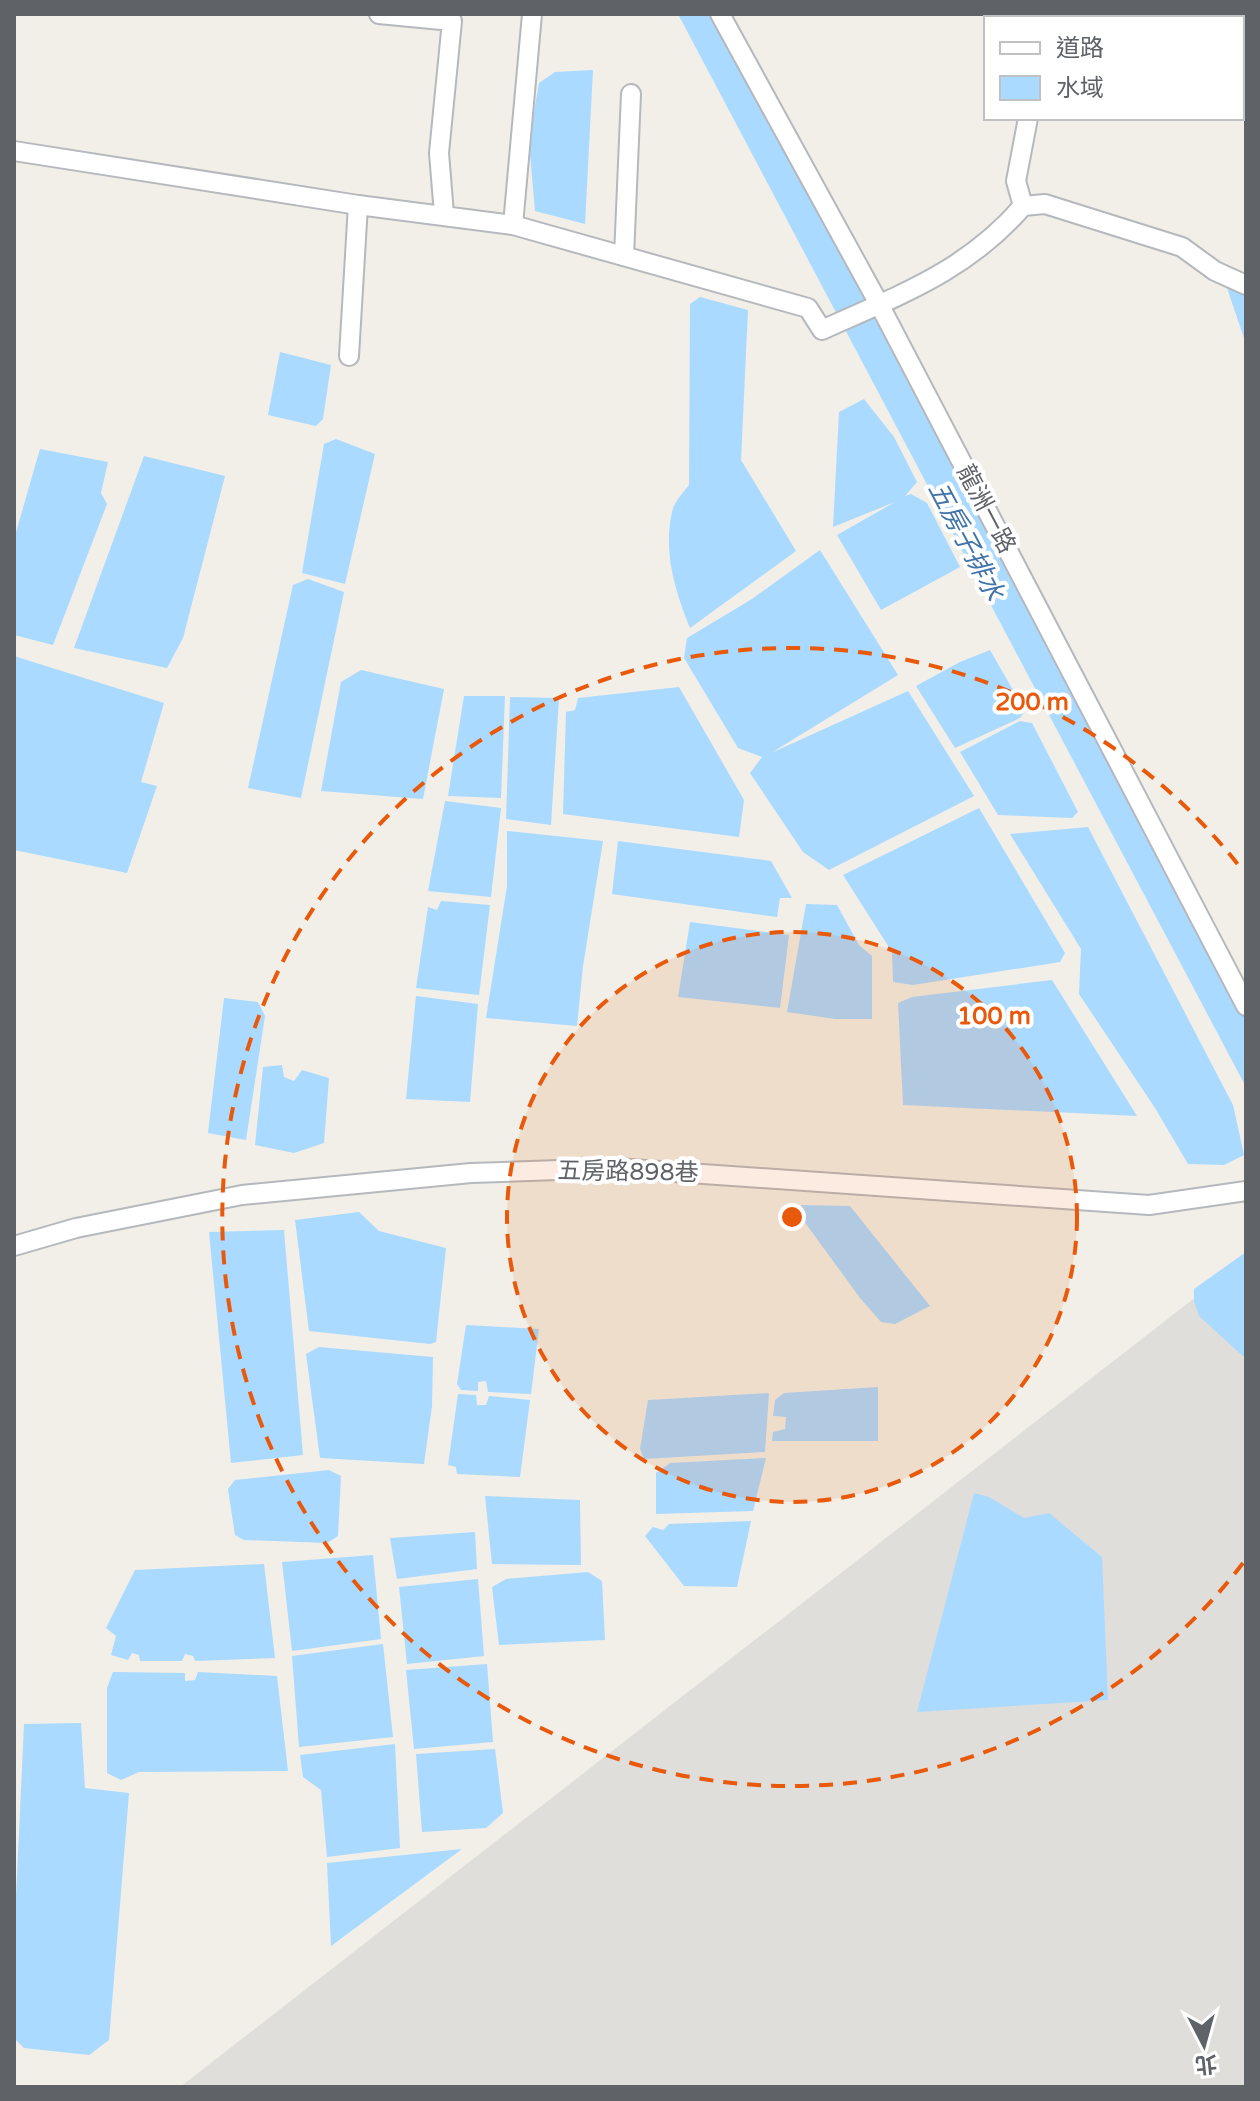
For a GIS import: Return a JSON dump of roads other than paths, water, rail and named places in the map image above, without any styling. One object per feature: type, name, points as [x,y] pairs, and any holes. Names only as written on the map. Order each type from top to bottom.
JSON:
[{"type":"street","points":[[379,14],[452,21],[439,153],[444,214]]},
{"type":"street","points":[[513,225],[532,14]]},
{"type":"street","name":"龍洲一路","points":[[720,14],[879,304],[1246,1006]]},
{"type":"street","points":[[624,256],[631,94]]},
{"type":"street","points":[[1023,206],[1016,181],[1028,120]]},
{"type":"street","points":[[14,151],[358,205],[513,225],[808,308],[822,330],[921,286],[961,263],[993,237],[1023,206],[1045,204],[1182,247],[1215,271],[1246,285]]},
{"type":"street","points":[[349,356],[358,205]]},
{"type":"street","name":"五房路898巷","points":[[14,1246],[76,1228],[242,1195],[471,1173],[617,1168],[1149,1205],[1246,1191]]},
{"type":"water","name":"五房子排水","points":[[678,14],[716,14],[1246,1013],[1246,1087]]},
{"type":"water","points":[[593,70],[585,224],[535,211],[529,142],[539,83],[555,72]]},
{"type":"water","points":[[1224,279],[1246,290],[1246,344]]},
{"type":"water","points":[[700,297],[748,310],[741,460],[796,551],[690,628],[675,586],[669,542],[673,508],[689,485],[690,304]]},
{"type":"water","points":[[280,352],[331,365],[323,419],[316,426],[268,415]]},
{"type":"water","points":[[864,399],[894,437],[917,482],[905,496],[911,494],[927,503],[960,567],[881,610],[837,535],[895,502],[833,527],[839,412]]},
{"type":"water","points":[[336,439],[375,454],[345,584],[302,573],[324,444]]},
{"type":"water","points":[[40,449],[108,462],[101,493],[107,504],[53,645],[14,635],[14,539]]},
{"type":"water","points":[[144,456],[225,476],[183,638],[167,668],[74,648]]},
{"type":"water","points":[[820,550],[898,675],[771,753],[908,691],[974,796],[829,870],[803,852],[750,773],[762,757],[738,748],[684,658],[687,638],[752,599]]},
{"type":"water","points":[[308,579],[344,592],[301,798],[248,788],[293,585]]},
{"type":"water","points":[[990,650],[1025,711],[1020,718],[955,748],[916,686]]},
{"type":"water","points":[[14,656],[164,703],[141,782],[157,786],[127,873],[14,850]]},
{"type":"water","points":[[361,670],[444,689],[423,799],[321,791],[341,682]]},
{"type":"water","points":[[679,687],[744,800],[739,837],[563,814],[566,712],[575,710],[578,698]]},
{"type":"water","points":[[464,696],[505,696],[501,798],[448,796]]},
{"type":"water","points":[[510,697],[559,698],[551,825],[506,819]]},
{"type":"water","points":[[1020,721],[1032,723],[1078,812],[1072,818],[998,815],[960,752]]},
{"type":"water","points":[[445,801],[501,808],[491,897],[428,891]]},
{"type":"water","points":[[979,808],[1065,953],[1060,962],[913,985],[893,982],[892,952],[843,875]]},
{"type":"water","points":[[1088,827],[1233,1105],[1244,1155],[1224,1165],[1188,1164],[1155,1108],[1079,994],[1081,949],[1010,834]]},
{"type":"water","points":[[507,831],[603,841],[583,966],[577,1026],[486,1018],[507,886]]},
{"type":"water","points":[[618,841],[771,861],[792,898],[780,898],[777,917],[612,894]]},
{"type":"water","points":[[441,901],[490,905],[479,995],[416,988],[428,907],[437,910]]},
{"type":"water","points":[[806,904],[837,905],[859,945],[872,956],[872,1019],[835,1019],[787,1012]]},
{"type":"water","points":[[690,922],[789,935],[780,1008],[678,997]]},
{"type":"water","points":[[1052,980],[1137,1116],[903,1105],[898,1003],[912,997]]},
{"type":"water","points":[[416,996],[478,1004],[470,1102],[406,1099]]},
{"type":"water","points":[[224,998],[258,1002],[265,1016],[246,1140],[208,1133]]},
{"type":"water","points":[[282,1065],[284,1077],[294,1081],[302,1070],[329,1078],[324,1143],[294,1153],[255,1145],[263,1067]]},
{"type":"water","points":[[801,1205],[850,1206],[930,1306],[895,1324],[881,1322],[798,1213]]},
{"type":"water","points":[[359,1212],[379,1231],[446,1248],[436,1342],[430,1344],[309,1331],[295,1220]]},
{"type":"water","points":[[284,1230],[303,1455],[231,1463],[209,1232]]},
{"type":"water","points":[[1246,1252],[1246,1359],[1199,1316],[1194,1289]]},
{"type":"water","points":[[466,1325],[539,1329],[531,1394],[488,1392],[486,1381],[478,1382],[478,1391],[461,1390],[457,1384]]},
{"type":"water","points":[[319,1347],[433,1357],[432,1406],[424,1464],[320,1458],[306,1354]]},
{"type":"water","points":[[878,1387],[878,1441],[772,1441],[773,1432],[785,1429],[786,1417],[773,1416],[775,1400],[784,1393]]},
{"type":"water","points":[[769,1393],[765,1452],[644,1459],[640,1449],[648,1400]]},
{"type":"water","points":[[458,1394],[476,1395],[477,1405],[486,1405],[489,1396],[530,1400],[520,1477],[457,1474],[456,1467],[448,1465]]},
{"type":"water","points":[[766,1458],[753,1511],[656,1514],[656,1473],[670,1463]]},
{"type":"water","points":[[329,1470],[341,1476],[338,1536],[327,1543],[244,1540],[235,1535],[228,1489],[235,1480]]},
{"type":"water","points":[[974,1493],[989,1497],[1024,1518],[1049,1513],[1102,1557],[1108,1700],[917,1712]]},
{"type":"water","points":[[485,1496],[580,1500],[581,1565],[492,1564]]},
{"type":"water","points":[[751,1521],[737,1587],[684,1586],[645,1536],[653,1527],[663,1530],[669,1524]]},
{"type":"water","points":[[475,1532],[477,1569],[397,1579],[390,1538]]},
{"type":"water","points":[[373,1555],[381,1639],[292,1651],[282,1562]]},
{"type":"water","points":[[264,1564],[275,1658],[195,1661],[193,1656],[185,1654],[182,1661],[140,1661],[139,1655],[132,1653],[128,1660],[111,1655],[116,1636],[106,1628],[135,1570]]},
{"type":"water","points":[[588,1572],[602,1581],[605,1640],[499,1645],[492,1587],[506,1579]]},
{"type":"water","points":[[478,1579],[484,1656],[407,1664],[399,1587]]},
{"type":"water","points":[[383,1644],[393,1737],[299,1747],[292,1656]]},
{"type":"water","points":[[487,1664],[493,1742],[414,1749],[406,1670]]},
{"type":"water","points":[[113,1672],[185,1673],[185,1681],[195,1680],[198,1672],[277,1676],[288,1771],[139,1772],[121,1780],[107,1773],[107,1688]]},
{"type":"water","points":[[81,1723],[85,1788],[129,1793],[109,2040],[89,2055],[24,2048],[14,2038],[14,1940],[24,1724]]},
{"type":"water","points":[[395,1744],[400,1848],[327,1857],[321,1790],[303,1777],[300,1755]]},
{"type":"water","points":[[495,1749],[503,1813],[486,1828],[422,1832],[416,1754]]},
{"type":"water","points":[[462,1849],[331,1946],[327,1863]]}]
